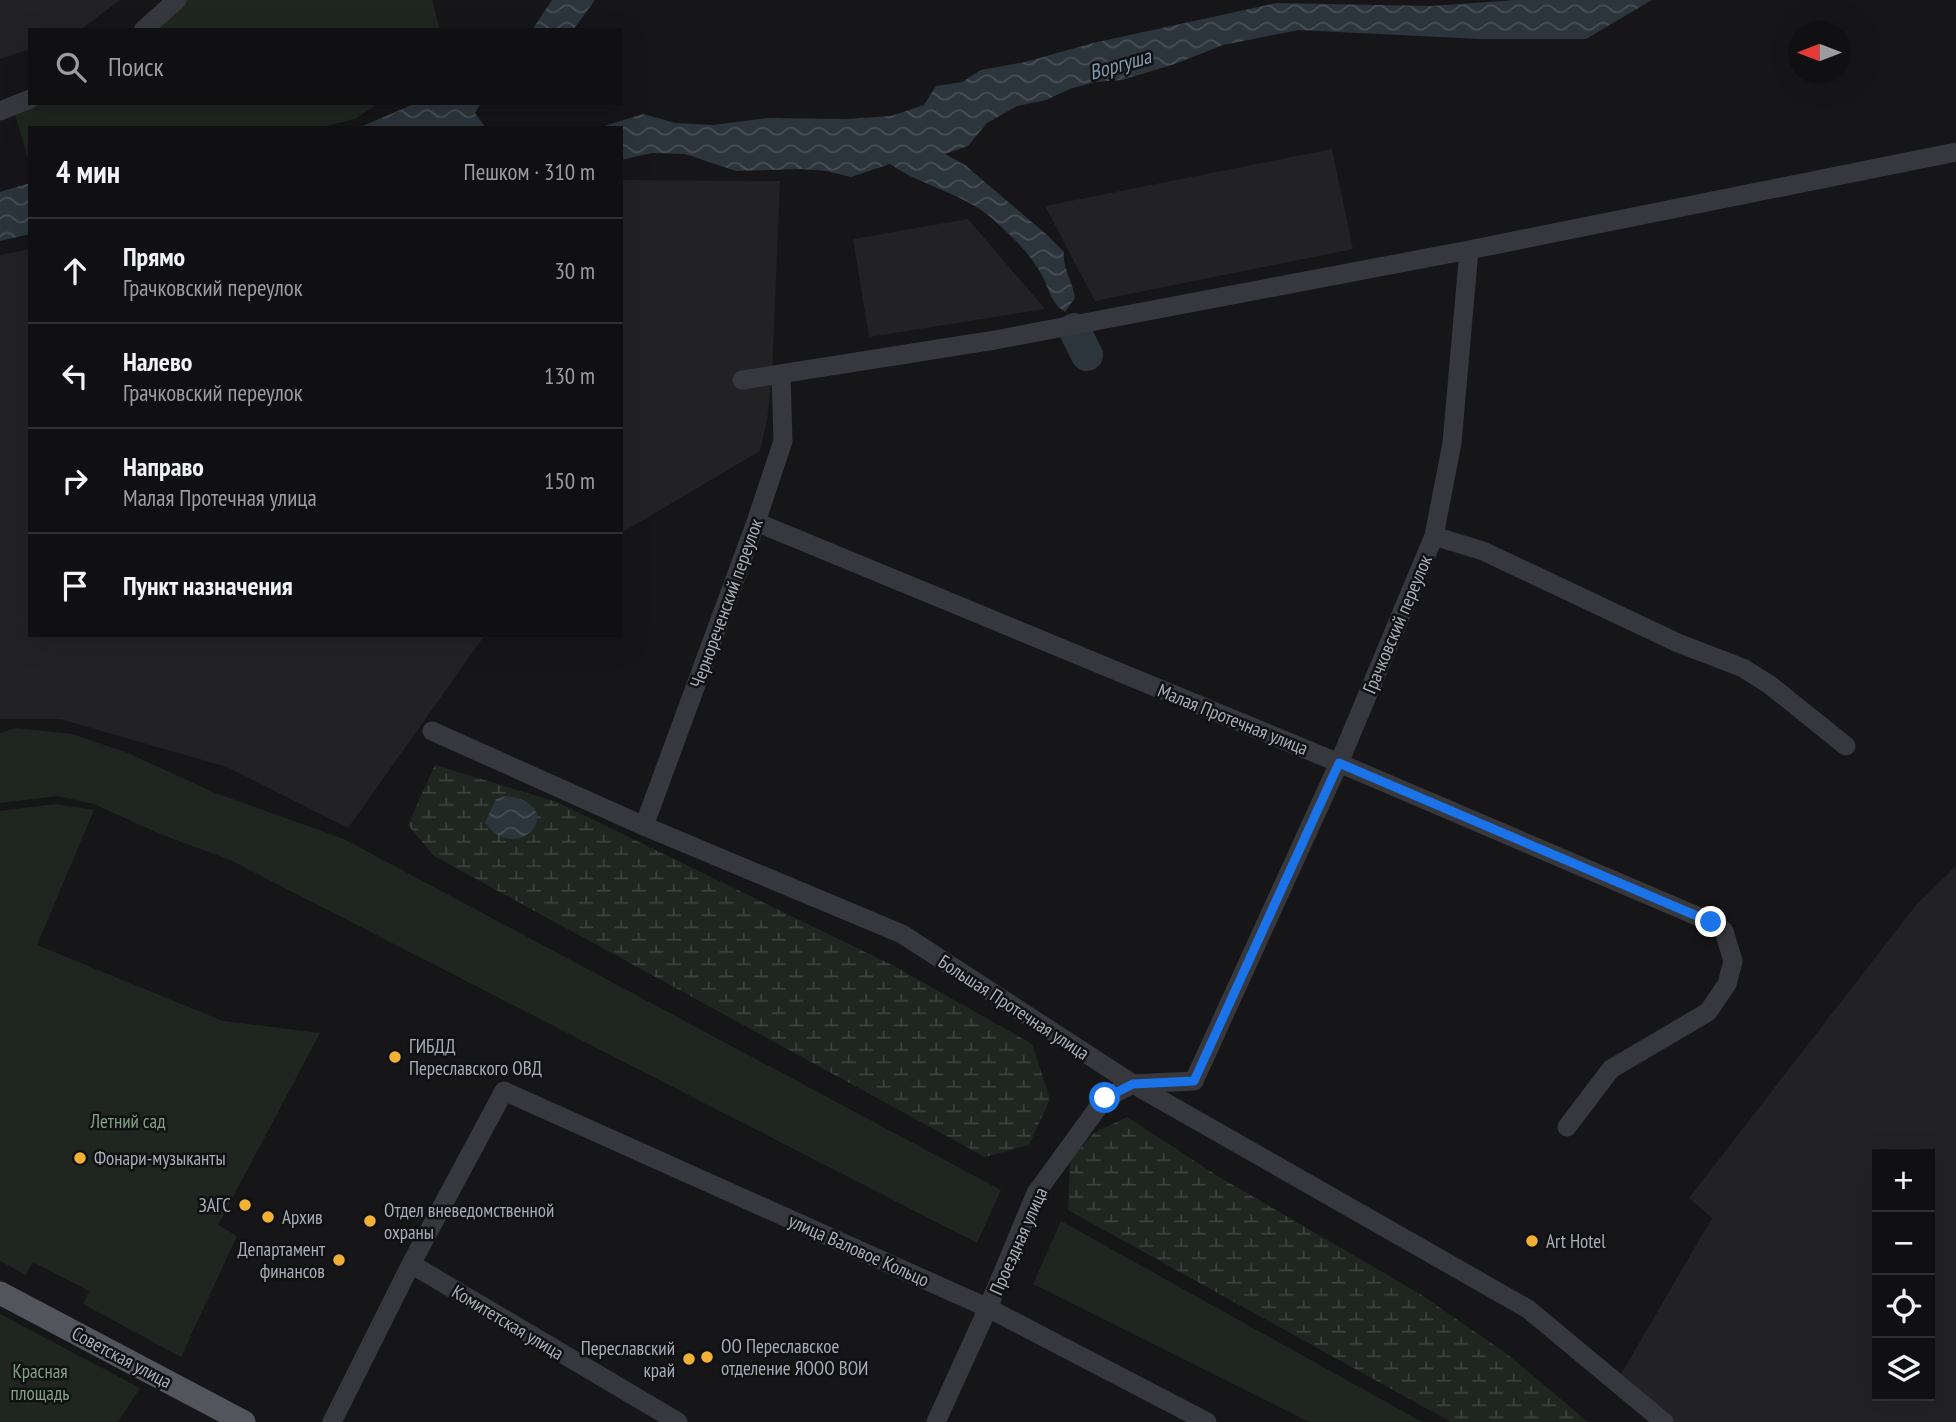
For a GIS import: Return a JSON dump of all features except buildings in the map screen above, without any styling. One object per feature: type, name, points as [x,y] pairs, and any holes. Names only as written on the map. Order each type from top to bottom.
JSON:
[{"type":"main road","name":"Советская улица","points":[[0,1293],[244,1422]]},
{"type":"street","points":[[146,28],[177,0]]},
{"type":"street","points":[[0,111],[28,100]]},
{"type":"street","points":[[742,380],[995,340],[1469,250],[1956,152]]},
{"type":"street","points":[[1434,536],[1452,443],[1469,250]]},
{"type":"street","name":"Чернореченский переулок","points":[[644,826],[757,522],[783,441],[781,374]]},
{"type":"street","name":"Малая Протечная улица","points":[[757,522],[1339,763],[1698,917],[1724,931],[1733,961],[1727,984],[1709,1012],[1611,1069],[1567,1127]]},
{"type":"street","name":"Грачковский переулок","points":[[1133,1084],[1194,1081],[1339,763],[1434,536],[1483,551],[1678,643],[1744,668],[1770,685],[1846,746]]},
{"type":"street","name":"Большая Протечная улица","points":[[432,731],[644,826],[902,934],[1133,1084],[1528,1309],[1662,1421]]},
{"type":"street","name":"Проездная улица","points":[[936,1422],[1036,1193],[1105,1098],[1133,1084]]},
{"type":"street","name":"улица Валовое Кольцо","points":[[411,1264],[504,1091],[988,1308],[1207,1422]]},
{"type":"street","points":[[332,1422],[411,1264]]},
{"type":"street","name":"Комитетская улица","points":[[411,1264],[678,1422]]},
{"type":"shaded area","points":[[0,0],[120,0],[83,28],[28,28],[28,50],[0,59]]},
{"type":"shaded area","points":[[1332,149],[1353,249],[1095,301],[1045,206]]},
{"type":"shaded area","points":[[623,180],[780,181],[772,376],[760,451],[623,532]]},
{"type":"shaded area","points":[[968,219],[1045,309],[869,337],[853,239]]},
{"type":"shaded area","points":[[28,249],[28,637],[484,637],[348,828],[227,767],[60,719],[0,719],[0,255]]},
{"type":"shaded area","points":[[1956,866],[1956,1422],[1668,1422],[1617,1381],[1712,1218],[1689,1198],[1916,905]]},
{"type":"green space","points":[[178,0],[432,0],[439,28],[146,28]]},
{"type":"green space","points":[[31,105],[376,105],[355,119],[327,126],[28,126],[28,159],[15,114]]},
{"type":"green space","points":[[16,728],[72,734],[128,753],[213,792],[344,839],[1001,1190],[977,1243],[230,860],[160,834],[94,804],[57,796],[0,803],[0,733]]},
{"type":"green space","points":[[435,765],[557,802],[894,966],[1032,1044],[1050,1099],[1029,1145],[985,1157],[434,856],[408,825]]},
{"type":"green space","name":"Летний сад","points":[[55,804],[94,810],[37,945],[223,1021],[320,1033],[218,1225],[237,1236],[181,1357],[83,1304],[89,1291],[33,1262],[26,1275],[0,1261],[0,811]]},
{"type":"green space","points":[[1127,1117],[1216,1175],[1420,1294],[1507,1354],[1588,1422],[1451,1422],[1068,1210],[1070,1160],[1094,1133]]},
{"type":"green space","points":[[1061,1221],[1422,1422],[1309,1422],[1033,1284]]},
{"type":"green space","name":"Красная площадь","points":[[0,1314],[140,1388],[118,1422],[0,1422]]},
{"type":"water","points":[[552,0],[595,0],[574,28],[533,28]]},
{"type":"water","name":"Воргуша","points":[[1516,0],[1652,0],[1586,39],[1480,39],[1299,30],[1223,45],[1175,64],[1122,80],[1095,82],[1046,100],[1017,106],[987,123],[968,146],[945,154],[965,165],[1064,252],[1075,298],[1065,312],[1052,298],[1030,257],[994,220],[957,196],[916,179],[890,164],[851,177],[801,169],[736,171],[685,154],[652,153],[623,160],[623,126],[604,126],[643,114],[675,123],[713,125],[767,118],[846,119],[891,116],[924,105],[936,86],[962,82],[981,70],[1277,3],[1431,6]]},
{"type":"water","points":[[411,105],[480,105],[475,113],[485,126],[363,126]]},
{"type":"water","points":[[28,184],[28,234],[0,241],[0,192]]},
{"type":"water","points":[[506,796],[525,801],[535,810],[537,820],[533,829],[524,836],[512,839],[498,835],[485,823],[496,799]]},
{"type":"waterway","points":[[1074,329],[1087,355]]},
{"type":"place","name":"ГИБДД Переславского ОВД","points":[[395,1057]]},
{"type":"place","name":"Фонари-музыканты","points":[[80,1158]]},
{"type":"place","name":"ЗАГС","points":[[245,1205]]},
{"type":"place","name":"Архив","points":[[268,1217]]},
{"type":"place","name":"Отдел вневедомственной охраны","points":[[370,1221]]},
{"type":"place","name":"Art Hotel","points":[[1532,1241]]},
{"type":"place","name":"Департамент финансов","points":[[339,1260]]},
{"type":"place","name":"ОО Переславское отделение ЯООО ВОИ","points":[[707,1357]]},
{"type":"place","name":"Переславский край","points":[[689,1359]]},
{"type":"route","points":[[1105,1098],[1133,1084],[1194,1081],[1339,763],[1711,922]]}]
